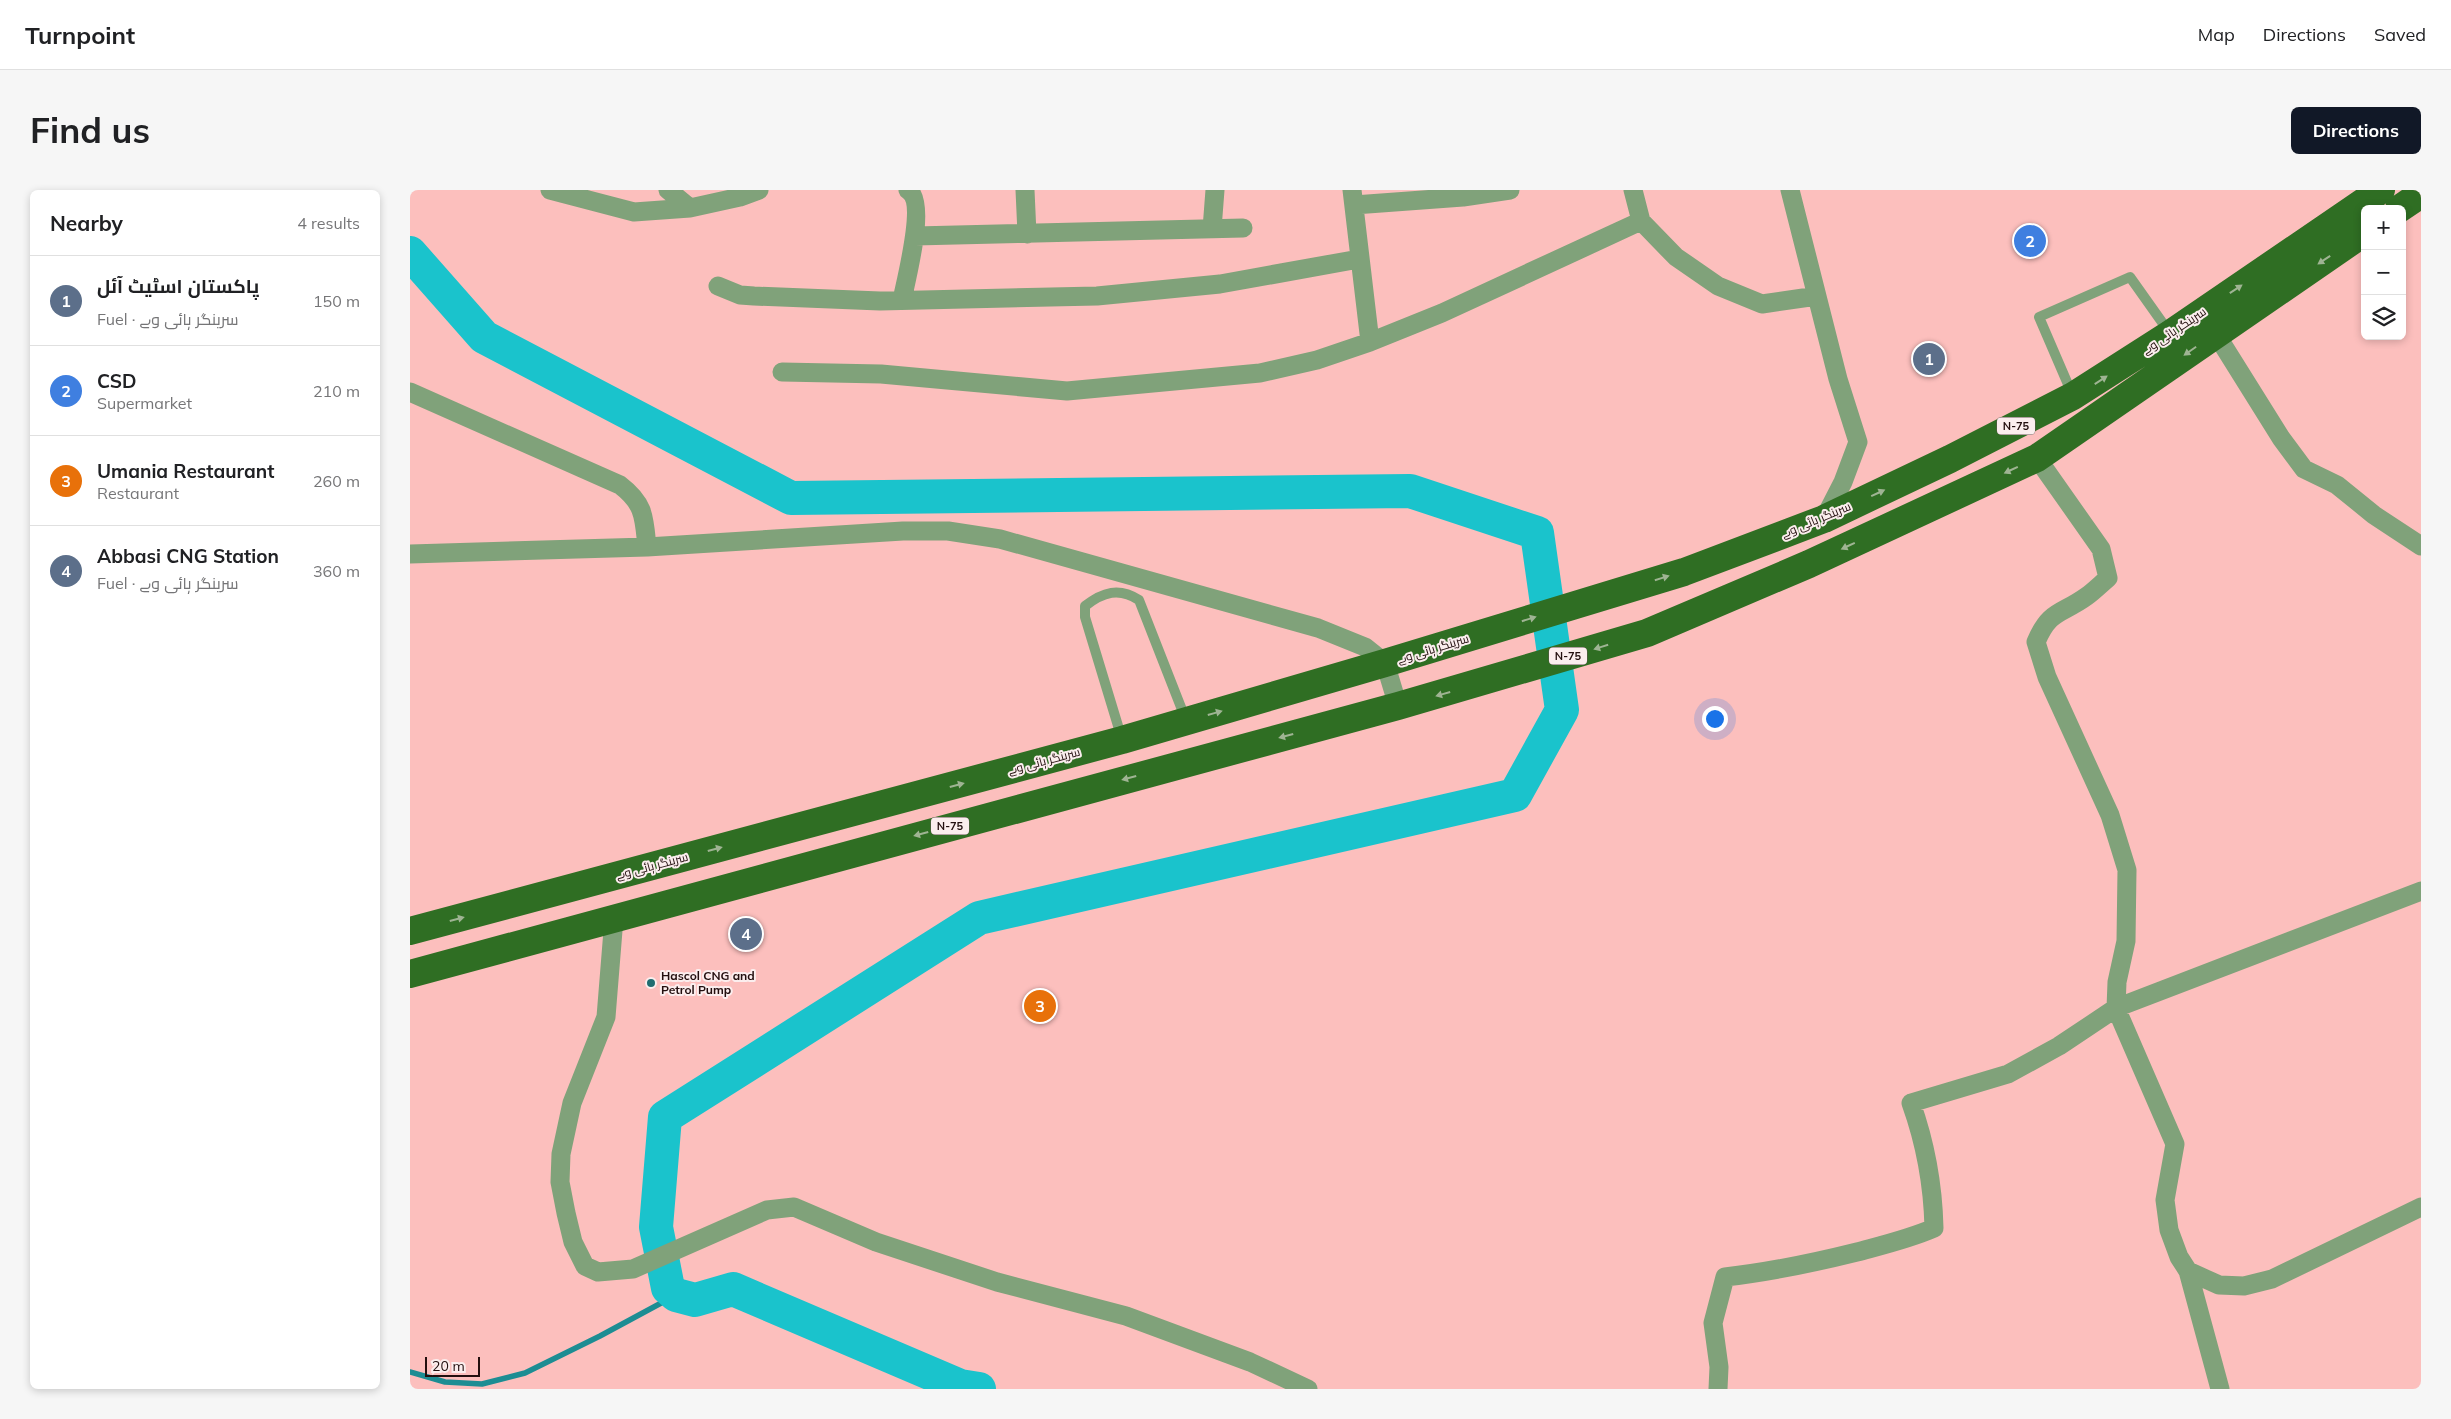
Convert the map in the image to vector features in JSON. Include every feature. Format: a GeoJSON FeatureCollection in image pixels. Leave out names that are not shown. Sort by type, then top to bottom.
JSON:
{"type":"FeatureCollection","features":[{"type":"Feature","properties":{"kind":"highway","name":"سرینگر ہائی وے"},"geometry":{"type":"LineString","coordinates":[[410,931],[1122,740],[1385,663],[1684,572],[1824,518],[1950,459],[2073,396],[2170,334],[2381,190]]}},
{"type":"Feature","properties":{"kind":"highway"},"geometry":{"type":"LineString","coordinates":[[2405,205],[2421,194]]}},
{"type":"Feature","properties":{"kind":"highway","name":"سرینگر ہائی وے"},"geometry":{"type":"LineString","coordinates":[[410,974],[1398,706],[1647,633],[1809,564],[2037,458],[2361,235]]}},
{"type":"Feature","properties":{"kind":"street"},"geometry":{"type":"LineString","coordinates":[[550,190],[634,212],[690,208],[759,190]]}},
{"type":"Feature","properties":{"kind":"street"},"geometry":{"type":"LineString","coordinates":[[668,190],[690,208]]}},
{"type":"Feature","properties":{"kind":"street"},"geometry":{"type":"LineString","coordinates":[[902,300],[915,236],[916,200],[913,193],[908,190]]}},
{"type":"Feature","properties":{"kind":"street"},"geometry":{"type":"LineString","coordinates":[[1025,190],[1027,234]]}},
{"type":"Feature","properties":{"kind":"street"},"geometry":{"type":"LineString","coordinates":[[1212,229],[1215,190]]}},
{"type":"Feature","properties":{"kind":"street"},"geometry":{"type":"LineString","coordinates":[[1370,342],[1353,197],[1463,194],[1510,190]]}},
{"type":"Feature","properties":{"kind":"street"},"geometry":{"type":"LineString","coordinates":[[1633,190],[1641,221],[1676,257],[1718,286],[1762,304],[1817,296]]}},
{"type":"Feature","properties":{"kind":"street"},"geometry":{"type":"LineString","coordinates":[[1790,190],[1838,379],[1858,442],[1843,482],[1824,518]]}},
{"type":"Feature","properties":{"kind":"street"},"geometry":{"type":"LineString","coordinates":[[782,372],[881,374],[1067,391],[1260,373],[1316,360],[1370,342],[1442,313],[1641,221]]}},
{"type":"Feature","properties":{"kind":"street"},"geometry":{"type":"LineString","coordinates":[[915,236],[1243,228]]}},
{"type":"Feature","properties":{"kind":"street"},"geometry":{"type":"LineString","coordinates":[[718,286],[740,295],[902,300],[1097,296],[1220,284],[1359,259]]}},
{"type":"Feature","properties":{"kind":"street"},"geometry":{"type":"LineString","coordinates":[[2216,334],[2281,438],[2304,469],[2337,485],[2374,515],[2421,546]]}},
{"type":"Feature","properties":{"kind":"street"},"geometry":{"type":"LineString","coordinates":[[410,392],[620,485],[633,495],[643,510],[647,547]]}},
{"type":"Feature","properties":{"kind":"street"},"geometry":{"type":"LineString","coordinates":[[2037,458],[2101,549],[2108,578],[2086,597],[2053,614],[2043,626],[2036,642],[2046,677],[2110,815],[2127,870],[2126,941],[2117,982],[2116,1008],[2175,1144],[2166,1200],[2169,1230],[2179,1257],[2188,1271],[2220,1389]]}},
{"type":"Feature","properties":{"kind":"street"},"geometry":{"type":"LineString","coordinates":[[410,554],[647,547],[903,531],[948,532],[1000,539],[1318,628],[1366,647],[1385,663],[1398,706]]}},
{"type":"Feature","properties":{"kind":"street"},"geometry":{"type":"LineString","coordinates":[[1718,1389],[1719,1367],[1713,1323],[1725,1277],[1761,1273],[1836,1257],[1912,1238],[1934,1228],[1930,1183],[1920,1126],[1911,1103],[2008,1074],[2059,1046],[2116,1008],[2421,891]]}},
{"type":"Feature","properties":{"kind":"street"},"geometry":{"type":"LineString","coordinates":[[614,918],[606,1017],[572,1103],[561,1154],[560,1182],[573,1242],[585,1266],[598,1272],[633,1269],[767,1210],[794,1207],[876,1242],[979,1276],[1126,1316],[1250,1362],[1308,1389]]}},
{"type":"Feature","properties":{"kind":"street"},"geometry":{"type":"LineString","coordinates":[[2188,1271],[2219,1285],[2244,1286],[2272,1280],[2421,1207]]}},
{"type":"Feature","properties":{"kind":"lane"},"geometry":{"type":"LineString","coordinates":[[2073,396],[2039,317],[2130,277],[2170,334]]}},
{"type":"Feature","properties":{"kind":"lane"},"geometry":{"type":"LineString","coordinates":[[1122,740],[1085,617],[1085,606],[1095,598],[1118,591],[1127,592],[1139,600],[1187,721]]}},
{"type":"Feature","properties":{"kind":"waterway"},"geometry":{"type":"LineString","coordinates":[[410,253],[484,337],[791,498],[1410,491],[1537,533],[1562,710],[1515,795],[979,918],[665,1117],[656,1227],[668,1288],[676,1295],[695,1300],[733,1289],[960,1386],[979,1389]]}},
{"type":"Feature","properties":{"kind":"waterway"},"geometry":{"type":"LineString","coordinates":[[410,1372],[445,1382],[482,1384],[525,1373],[600,1336],[676,1295]]}},
{"type":"Feature","properties":{"kind":"place","name":"CSD"},"geometry":{"type":"Point","coordinates":[2030,241]}},
{"type":"Feature","properties":{"kind":"place","name":"پاکستان اسٹیٹ آئل"},"geometry":{"type":"Point","coordinates":[1929,359]}},
{"type":"Feature","properties":{"kind":"place","name":"Abbasi CNG Station"},"geometry":{"type":"Point","coordinates":[746,934]}},
{"type":"Feature","properties":{"kind":"place","name":"Hascol CNG and Petrol Pump"},"geometry":{"type":"Point","coordinates":[651,983]}},
{"type":"Feature","properties":{"kind":"place","name":"Umania Restaurant"},"geometry":{"type":"Point","coordinates":[1040,1006]}}]}
